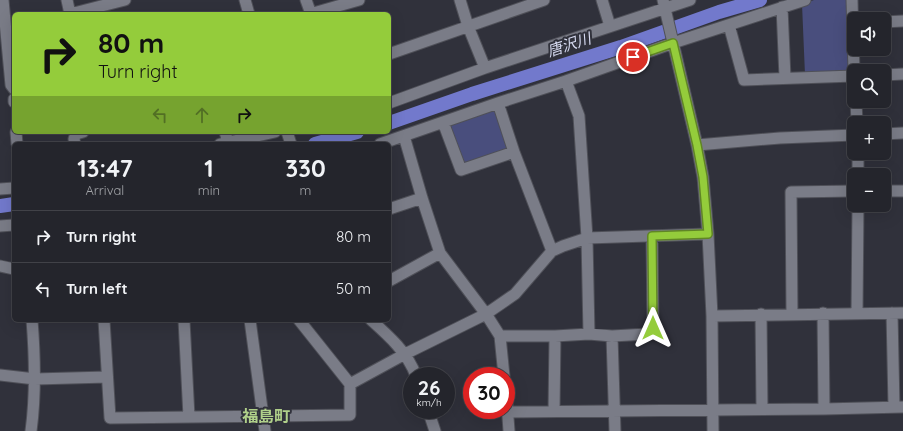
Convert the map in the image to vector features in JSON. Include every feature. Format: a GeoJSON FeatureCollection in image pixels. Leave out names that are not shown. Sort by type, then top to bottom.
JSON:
{"type":"FeatureCollection","features":[{"type":"Feature","properties":{"kind":"street"},"geometry":{"type":"LineString","coordinates":[[3,0],[12,86]]}},
{"type":"Feature","properties":{"kind":"street"},"geometry":{"type":"LineString","coordinates":[[67,0],[70,12]]}},
{"type":"Feature","properties":{"kind":"street"},"geometry":{"type":"LineString","coordinates":[[98,11],[124,0]]}},
{"type":"Feature","properties":{"kind":"street"},"geometry":{"type":"LineString","coordinates":[[245,0],[248,12]]}},
{"type":"Feature","properties":{"kind":"street"},"geometry":{"type":"LineString","coordinates":[[306,0],[310,12]]}},
{"type":"Feature","properties":{"kind":"street"},"geometry":{"type":"LineString","coordinates":[[318,12],[359,0]]}},
{"type":"Feature","properties":{"kind":"street"},"geometry":{"type":"LineString","coordinates":[[460,0],[468,26],[485,68]]}},
{"type":"Feature","properties":{"kind":"street"},"geometry":{"type":"LineString","coordinates":[[391,53],[544,0]]}},
{"type":"Feature","properties":{"kind":"street"},"geometry":{"type":"LineString","coordinates":[[602,0],[610,26]]}},
{"type":"Feature","properties":{"kind":"street"},"geometry":{"type":"LineString","coordinates":[[391,102],[485,68],[610,26],[664,4],[690,0]]}},
{"type":"Feature","properties":{"kind":"street"},"geometry":{"type":"LineString","coordinates":[[386,142],[673,43],[805,0]]}},
{"type":"Feature","properties":{"kind":"street"},"geometry":{"type":"LineString","coordinates":[[852,0],[852,12]]}},
{"type":"Feature","properties":{"kind":"street"},"geometry":{"type":"LineString","coordinates":[[664,4],[703,177],[708,234],[712,316],[713,431]]}},
{"type":"Feature","properties":{"kind":"street"},"geometry":{"type":"LineString","coordinates":[[782,7],[785,78]]}},
{"type":"Feature","properties":{"kind":"street"},"geometry":{"type":"LineString","coordinates":[[891,22],[903,21]]}},
{"type":"Feature","properties":{"kind":"street"},"geometry":{"type":"LineString","coordinates":[[729,25],[744,80],[847,76]]}},
{"type":"Feature","properties":{"kind":"street"},"geometry":{"type":"LineString","coordinates":[[891,75],[903,74]]}},
{"type":"Feature","properties":{"kind":"street"},"geometry":{"type":"LineString","coordinates":[[566,81],[579,116],[587,238],[589,334]]}},
{"type":"Feature","properties":{"kind":"street"},"geometry":{"type":"LineString","coordinates":[[498,103],[514,152],[552,251]]}},
{"type":"Feature","properties":{"kind":"street"},"geometry":{"type":"LineString","coordinates":[[443,122],[461,170],[514,152]]}},
{"type":"Feature","properties":{"kind":"street"},"geometry":{"type":"LineString","coordinates":[[891,134],[903,133]]}},
{"type":"Feature","properties":{"kind":"street"},"geometry":{"type":"LineString","coordinates":[[224,139],[260,134]]}},
{"type":"Feature","properties":{"kind":"street"},"geometry":{"type":"LineString","coordinates":[[697,145],[780,138],[847,135]]}},
{"type":"Feature","properties":{"kind":"street"},"geometry":{"type":"LineString","coordinates":[[404,136],[440,253],[486,314],[500,336],[503,367]]}},
{"type":"Feature","properties":{"kind":"street"},"geometry":{"type":"LineString","coordinates":[[0,189],[12,188]]}},
{"type":"Feature","properties":{"kind":"street"},"geometry":{"type":"LineString","coordinates":[[792,314],[791,192],[847,191]]}},
{"type":"Feature","properties":{"kind":"street"},"geometry":{"type":"LineString","coordinates":[[891,191],[903,191]]}},
{"type":"Feature","properties":{"kind":"street"},"geometry":{"type":"LineString","coordinates":[[391,208],[422,198]]}},
{"type":"Feature","properties":{"kind":"street"},"geometry":{"type":"LineString","coordinates":[[857,313],[858,212]]}},
{"type":"Feature","properties":{"kind":"street"},"geometry":{"type":"LineString","coordinates":[[0,226],[12,226]]}},
{"type":"Feature","properties":{"kind":"street"},"geometry":{"type":"LineString","coordinates":[[350,384],[405,354],[486,314],[515,294],[552,251],[587,238],[708,234]]}},
{"type":"Feature","properties":{"kind":"street"},"geometry":{"type":"LineString","coordinates":[[500,336],[555,336],[589,334],[612,336],[648,334],[653,328],[652,236]]}},
{"type":"Feature","properties":{"kind":"street"},"geometry":{"type":"LineString","coordinates":[[391,280],[440,253]]}},
{"type":"Feature","properties":{"kind":"street"},"geometry":{"type":"LineString","coordinates":[[0,266],[12,269]]}},
{"type":"Feature","properties":{"kind":"street"},"geometry":{"type":"LineString","coordinates":[[823,313],[824,409]]}},
{"type":"Feature","properties":{"kind":"street"},"geometry":{"type":"LineString","coordinates":[[515,412],[898,407],[897,313],[761,314],[712,316]]}},
{"type":"Feature","properties":{"kind":"street"},"geometry":{"type":"LineString","coordinates":[[761,314],[762,409]]}},
{"type":"Feature","properties":{"kind":"street"},"geometry":{"type":"LineString","coordinates":[[31,431],[35,379],[35,353],[32,322]]}},
{"type":"Feature","properties":{"kind":"street"},"geometry":{"type":"LineString","coordinates":[[104,322],[110,418],[350,415],[350,384],[301,322]]}},
{"type":"Feature","properties":{"kind":"street"},"geometry":{"type":"LineString","coordinates":[[184,322],[189,417]]}},
{"type":"Feature","properties":{"kind":"street"},"geometry":{"type":"LineString","coordinates":[[250,322],[265,431]]}},
{"type":"Feature","properties":{"kind":"street"},"geometry":{"type":"LineString","coordinates":[[373,322],[389,336],[405,354],[412,367]]}},
{"type":"Feature","properties":{"kind":"street"},"geometry":{"type":"LineString","coordinates":[[554,411],[555,336]]}},
{"type":"Feature","properties":{"kind":"street"},"geometry":{"type":"LineString","coordinates":[[612,336],[614,431]]}},
{"type":"Feature","properties":{"kind":"street"},"geometry":{"type":"LineString","coordinates":[[0,375],[35,379],[107,376]]}},
{"type":"Feature","properties":{"kind":"street"},"geometry":{"type":"LineString","coordinates":[[431,419],[435,431]]}},
{"type":"Feature","properties":{"kind":"street"},"geometry":{"type":"LineString","coordinates":[[508,419],[509,431]]}},
{"type":"Feature","properties":{"kind":"shaded area"},"geometry":{"type":"Polygon","coordinates":[[[814,0],[846,0],[847,56],[849,56],[850,64],[847,64],[847,73],[805,75],[802,4],[814,0]]]}},
{"type":"Feature","properties":{"kind":"shaded area"},"geometry":{"type":"Polygon","coordinates":[[[495,110],[508,149],[463,165],[449,123],[495,110]]]}},
{"type":"Feature","properties":{"kind":"waterway","name":"唐沢川"},"geometry":{"type":"LineString","coordinates":[[391,122],[472,94],[621,47],[719,12],[760,0]]}},
{"type":"Feature","properties":{"kind":"waterway","name":"唐沢川"},"geometry":{"type":"LineString","coordinates":[[322,142],[350,134]]}},
{"type":"Feature","properties":{"kind":"waterway","name":"唐沢川"},"geometry":{"type":"LineString","coordinates":[[0,206],[12,204]]}},
{"type":"Feature","properties":{"kind":"district","name":"福島町"},"geometry":{"type":"Point","coordinates":[266,416]}},
{"type":"Feature","properties":{"kind":"route"},"geometry":{"type":"LineString","coordinates":[[633,57],[673,43],[703,177],[708,234],[652,236],[653,328]]}}]}
